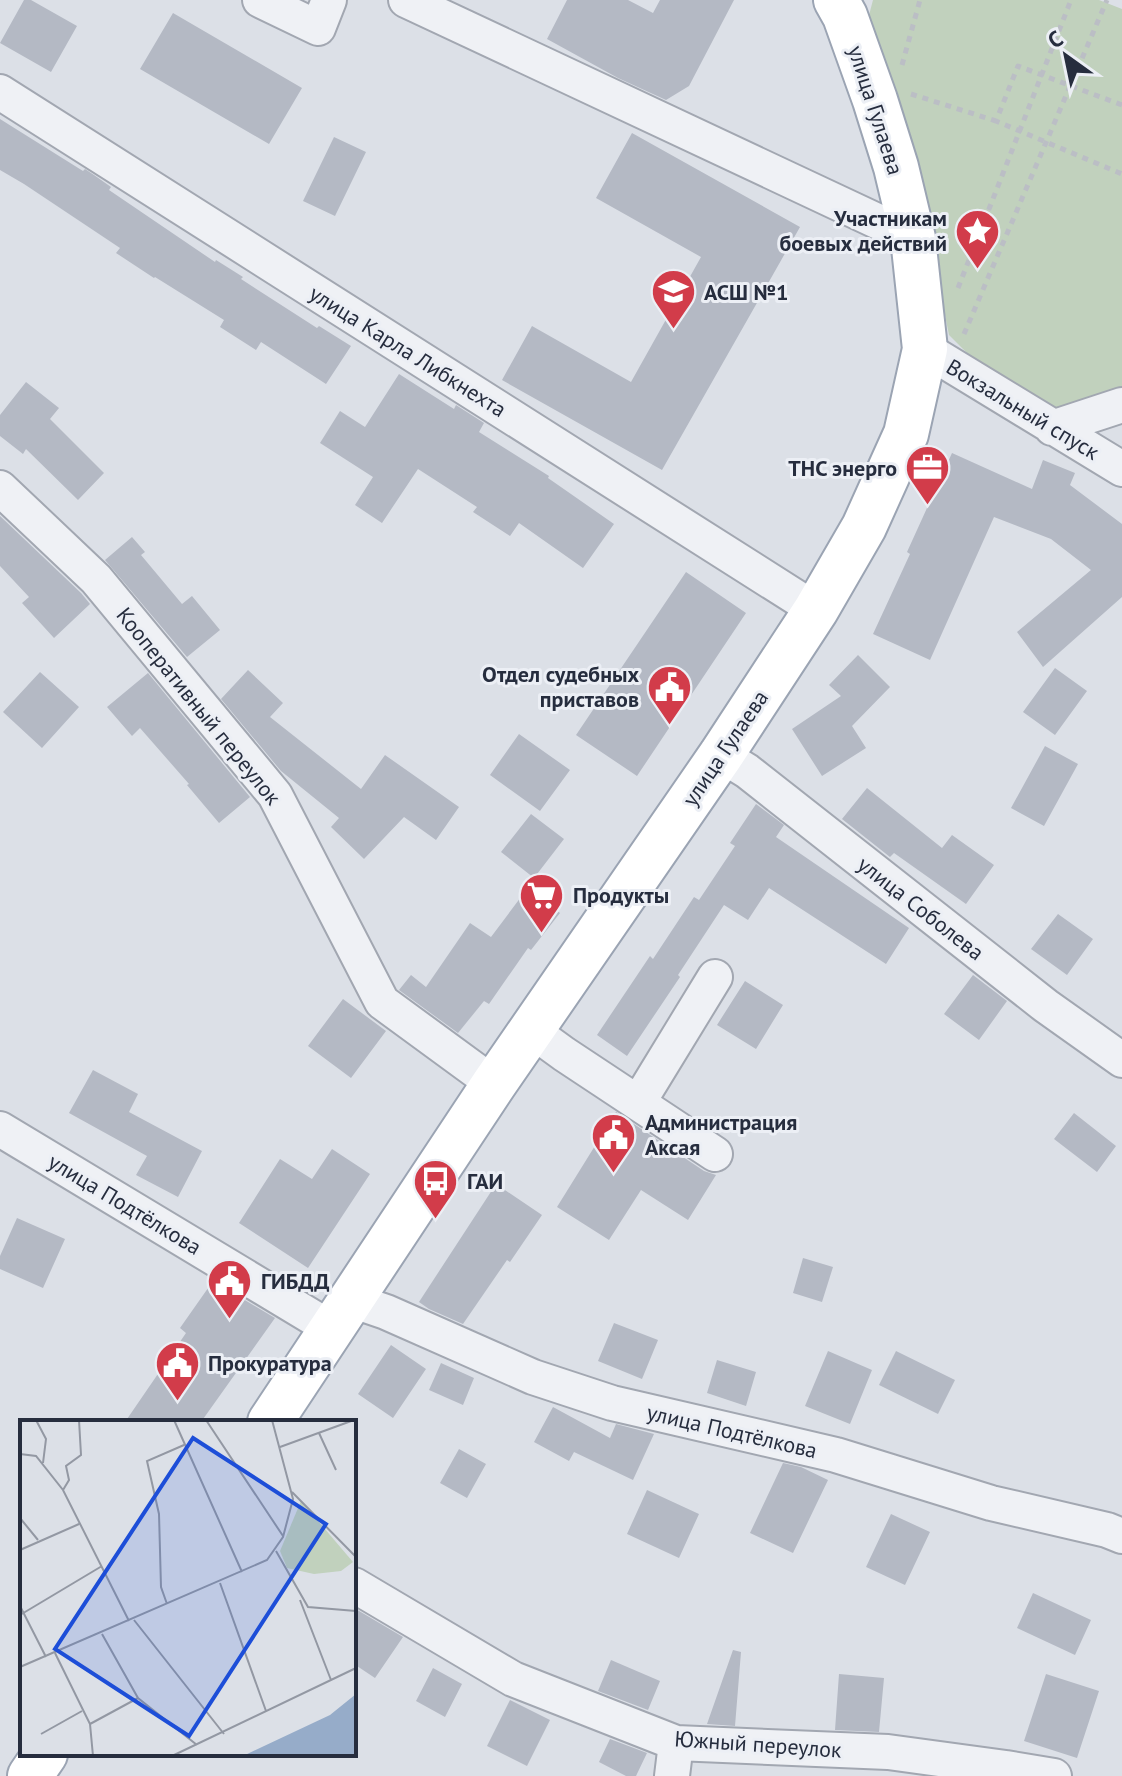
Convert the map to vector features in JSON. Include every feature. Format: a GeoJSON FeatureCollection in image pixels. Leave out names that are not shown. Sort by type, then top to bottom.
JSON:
{"type":"FeatureCollection","features":[{"type":"Feature","properties":{"kind":"main road","name":"улица Гулаева"},"geometry":{"type":"LineString","coordinates":[[271,1420],[494,1084],[721,755],[816,610],[864,527],[945,341],[875,100],[845,16],[836,0]]}},
{"type":"Feature","properties":{"kind":"main road"},"geometry":{"type":"LineString","coordinates":[[30,1776],[44,1756]]}},
{"type":"Feature","properties":{"kind":"street"},"geometry":{"type":"LineString","coordinates":[[260,0],[318,28],[329,0]]}},
{"type":"Feature","properties":{"kind":"street"},"geometry":{"type":"LineString","coordinates":[[406,0],[913,238]]}},
{"type":"Feature","properties":{"kind":"street","name":"улица Карла Либкнехта"},"geometry":{"type":"LineString","coordinates":[[0,92],[816,610]]}},
{"type":"Feature","properties":{"kind":"street","name":"Вокзальный спуск"},"geometry":{"type":"LineString","coordinates":[[945,341],[1052,428],[1122,469]]}},
{"type":"Feature","properties":{"kind":"street"},"geometry":{"type":"LineString","coordinates":[[1052,428],[1122,405]]}},
{"type":"Feature","properties":{"kind":"street","name":"Кооперативный переулок"},"geometry":{"type":"LineString","coordinates":[[0,488],[96,579],[275,795],[382,1002],[494,1084]]}},
{"type":"Feature","properties":{"kind":"street","name":"улица Соболева"},"geometry":{"type":"LineString","coordinates":[[721,755],[747,771],[1046,1006],[1122,1060]]}},
{"type":"Feature","properties":{"kind":"street"},"geometry":{"type":"LineString","coordinates":[[638,1103],[715,977]]}},
{"type":"Feature","properties":{"kind":"street"},"geometry":{"type":"LineString","coordinates":[[531,1030],[715,1154]]}},
{"type":"Feature","properties":{"kind":"street","name":"улица Подтёлкова"},"geometry":{"type":"LineString","coordinates":[[0,1129],[341,1314],[386,1312],[533,1377],[612,1403],[836,1455],[991,1503],[1122,1536]]}},
{"type":"Feature","properties":{"kind":"street","name":"Южный переулок"},"geometry":{"type":"LineString","coordinates":[[356,1586],[513,1679],[674,1760],[888,1752],[1054,1776]]}},
{"type":"Feature","properties":{"kind":"path"},"geometry":{"type":"LineString","coordinates":[[957,289],[1071,0]]}},
{"type":"Feature","properties":{"kind":"path"},"geometry":{"type":"LineString","coordinates":[[945,341],[1046,142],[1107,0]]}},
{"type":"Feature","properties":{"kind":"path"},"geometry":{"type":"LineString","coordinates":[[996,121],[1018,66],[1122,105]]}},
{"type":"Feature","properties":{"kind":"path"},"geometry":{"type":"LineString","coordinates":[[910,93],[996,121],[1122,174]]}},
{"type":"Feature","properties":{"kind":"green space"},"geometry":{"type":"Polygon","coordinates":[[[873,0],[1099,0],[1122,9],[1122,389],[1053,410],[985,371],[949,335],[928,230],[868,19],[873,0]]]}},
{"type":"Feature","properties":{"kind":"building"},"geometry":{"type":"Polygon","coordinates":[[[24,0],[31,0],[77,26],[51,72],[0,43],[24,0]]]}},
{"type":"Feature","properties":{"kind":"building"},"geometry":{"type":"Polygon","coordinates":[[[567,0],[628,0],[653,13],[660,0],[734,0],[689,86],[666,100],[547,39],[567,0]]]}},
{"type":"Feature","properties":{"kind":"building"},"geometry":{"type":"Polygon","coordinates":[[[173,13],[302,88],[269,144],[140,69],[173,13]]]}},
{"type":"Feature","properties":{"kind":"building"},"geometry":{"type":"Polygon","coordinates":[[[0,119],[83,171],[85,169],[111,187],[109,190],[215,262],[243,277],[241,279],[317,328],[319,326],[351,346],[326,384],[261,342],[256,350],[220,327],[224,320],[116,253],[120,248],[0,170],[0,119]]]}},
{"type":"Feature","properties":{"kind":"building"},"geometry":{"type":"Polygon","coordinates":[[[632,133],[800,227],[662,470],[502,380],[532,326],[631,382],[701,257],[596,198],[632,133]]]}},
{"type":"Feature","properties":{"kind":"building"},"geometry":{"type":"Polygon","coordinates":[[[334,137],[366,152],[335,216],[303,201],[334,137]]]}},
{"type":"Feature","properties":{"kind":"building"},"geometry":{"type":"Polygon","coordinates":[[[399,374],[454,409],[456,405],[484,423],[479,432],[549,476],[614,524],[583,568],[519,523],[510,536],[473,512],[477,507],[418,469],[382,523],[355,505],[373,477],[320,443],[340,411],[365,427],[399,374]]]}},
{"type":"Feature","properties":{"kind":"building"},"geometry":{"type":"Polygon","coordinates":[[[26,382],[59,408],[50,419],[104,473],[78,500],[26,449],[23,454],[0,436],[0,415],[26,382]]]}},
{"type":"Feature","properties":{"kind":"building"},"geometry":{"type":"Polygon","coordinates":[[[952,453],[1032,489],[1043,460],[1075,473],[1070,485],[1122,524],[1122,597],[1043,667],[1017,632],[1091,570],[1051,539],[994,517],[930,660],[873,634],[952,453]]]}},
{"type":"Feature","properties":{"kind":"building"},"geometry":{"type":"Polygon","coordinates":[[[0,516],[90,604],[54,638],[22,603],[29,597],[0,566],[0,516]]]}},
{"type":"Feature","properties":{"kind":"building"},"geometry":{"type":"Polygon","coordinates":[[[132,537],[145,552],[141,555],[182,604],[192,596],[220,630],[187,657],[105,560],[132,537]]]}},
{"type":"Feature","properties":{"kind":"building"},"geometry":{"type":"Polygon","coordinates":[[[686,572],[746,613],[637,776],[576,735],[686,572]]]}},
{"type":"Feature","properties":{"kind":"building"},"geometry":{"type":"Polygon","coordinates":[[[858,655],[890,687],[852,726],[866,748],[822,776],[792,729],[841,696],[829,685],[858,655]]]}},
{"type":"Feature","properties":{"kind":"building"},"geometry":{"type":"Polygon","coordinates":[[[1055,668],[1087,691],[1055,735],[1023,712],[1055,668]]]}},
{"type":"Feature","properties":{"kind":"building"},"geometry":{"type":"Polygon","coordinates":[[[248,670],[283,703],[270,717],[361,789],[385,755],[459,807],[436,840],[404,817],[364,859],[331,827],[339,818],[281,771],[221,699],[248,670]]]}},
{"type":"Feature","properties":{"kind":"building"},"geometry":{"type":"Polygon","coordinates":[[[40,672],[79,707],[42,748],[3,712],[40,672]]]}},
{"type":"Feature","properties":{"kind":"building"},"geometry":{"type":"Polygon","coordinates":[[[148,673],[250,797],[219,823],[140,728],[132,736],[107,707],[148,673]]]}},
{"type":"Feature","properties":{"kind":"building"},"geometry":{"type":"Polygon","coordinates":[[[519,734],[570,770],[540,811],[490,775],[519,734]]]}},
{"type":"Feature","properties":{"kind":"building"},"geometry":{"type":"Polygon","coordinates":[[[1045,746],[1078,764],[1044,826],[1011,808],[1045,746]]]}},
{"type":"Feature","properties":{"kind":"building"},"geometry":{"type":"Polygon","coordinates":[[[867,788],[942,848],[952,835],[994,865],[966,904],[894,853],[890,857],[842,819],[867,788]]]}},
{"type":"Feature","properties":{"kind":"building"},"geometry":{"type":"Polygon","coordinates":[[[756,804],[784,825],[776,837],[909,928],[886,964],[769,888],[748,920],[724,905],[627,1056],[597,1035],[694,897],[699,900],[735,846],[730,843],[756,804]]]}},
{"type":"Feature","properties":{"kind":"building"},"geometry":{"type":"Polygon","coordinates":[[[531,814],[564,839],[534,878],[501,852],[531,814]]]}},
{"type":"Feature","properties":{"kind":"building"},"geometry":{"type":"Polygon","coordinates":[[[527,889],[560,913],[531,950],[528,948],[489,1004],[484,1001],[458,1033],[399,990],[411,975],[426,987],[470,923],[491,937],[527,889]]]}},
{"type":"Feature","properties":{"kind":"building"},"geometry":{"type":"Polygon","coordinates":[[[1058,914],[1093,939],[1067,975],[1031,949],[1058,914]]]}},
{"type":"Feature","properties":{"kind":"building"},"geometry":{"type":"Polygon","coordinates":[[[973,975],[1007,1001],[979,1040],[944,1014],[973,975]]]}},
{"type":"Feature","properties":{"kind":"building"},"geometry":{"type":"Polygon","coordinates":[[[745,981],[783,1005],[756,1049],[717,1025],[745,981]]]}},
{"type":"Feature","properties":{"kind":"building"},"geometry":{"type":"Polygon","coordinates":[[[343,999],[386,1031],[351,1078],[308,1046],[343,999]]]}},
{"type":"Feature","properties":{"kind":"building"},"geometry":{"type":"Polygon","coordinates":[[[93,1070],[138,1094],[129,1112],[202,1151],[178,1197],[136,1175],[147,1156],[69,1113],[93,1070]]]}},
{"type":"Feature","properties":{"kind":"building","name":"Администрация Аксая"},"geometry":{"type":"Polygon","coordinates":[[[616,1112],[704,1171],[716,1175],[688,1220],[641,1190],[609,1240],[557,1207],[616,1112]]]}},
{"type":"Feature","properties":{"kind":"building"},"geometry":{"type":"Polygon","coordinates":[[[1074,1113],[1116,1146],[1097,1172],[1054,1139],[1074,1113]]]}},
{"type":"Feature","properties":{"kind":"building"},"geometry":{"type":"Polygon","coordinates":[[[332,1149],[370,1174],[308,1268],[239,1223],[280,1159],[312,1179],[332,1149]]]}},
{"type":"Feature","properties":{"kind":"building"},"geometry":{"type":"Polygon","coordinates":[[[496,1184],[542,1215],[463,1324],[419,1302],[496,1184]]]}},
{"type":"Feature","properties":{"kind":"building"},"geometry":{"type":"Polygon","coordinates":[[[17,1218],[65,1239],[43,1288],[0,1269],[0,1256],[17,1218]]]}},
{"type":"Feature","properties":{"kind":"building"},"geometry":{"type":"Polygon","coordinates":[[[803,1258],[833,1267],[822,1302],[793,1293],[803,1258]]]}},
{"type":"Feature","properties":{"kind":"building"},"geometry":{"type":"Polygon","coordinates":[[[213,1281],[275,1318],[202,1420],[126,1420],[186,1333],[180,1328],[213,1281]]]}},
{"type":"Feature","properties":{"kind":"building"},"geometry":{"type":"Polygon","coordinates":[[[614,1323],[658,1340],[642,1379],[598,1361],[614,1323]]]}},
{"type":"Feature","properties":{"kind":"building"},"geometry":{"type":"Polygon","coordinates":[[[391,1345],[426,1369],[393,1418],[358,1394],[391,1345]]]}},
{"type":"Feature","properties":{"kind":"building"},"geometry":{"type":"Polygon","coordinates":[[[828,1351],[872,1370],[850,1424],[805,1406],[828,1351]]]}},
{"type":"Feature","properties":{"kind":"building"},"geometry":{"type":"Polygon","coordinates":[[[896,1351],[955,1380],[938,1414],[879,1385],[896,1351]]]}},
{"type":"Feature","properties":{"kind":"building"},"geometry":{"type":"Polygon","coordinates":[[[717,1360],[756,1372],[746,1406],[707,1393],[717,1360]]]}},
{"type":"Feature","properties":{"kind":"building"},"geometry":{"type":"Polygon","coordinates":[[[441,1363],[474,1378],[463,1405],[429,1390],[441,1363]]]}},
{"type":"Feature","properties":{"kind":"building"},"geometry":{"type":"Polygon","coordinates":[[[553,1407],[610,1438],[616,1424],[654,1434],[633,1480],[574,1452],[569,1461],[534,1442],[553,1407]]]}},
{"type":"Feature","properties":{"kind":"building"},"geometry":{"type":"Polygon","coordinates":[[[459,1449],[486,1464],[467,1498],[440,1483],[459,1449]]]}},
{"type":"Feature","properties":{"kind":"building"},"geometry":{"type":"Polygon","coordinates":[[[783,1463],[801,1467],[828,1480],[793,1553],[750,1533],[783,1463]]]}},
{"type":"Feature","properties":{"kind":"building"},"geometry":{"type":"Polygon","coordinates":[[[647,1490],[699,1514],[679,1558],[627,1534],[647,1490]]]}},
{"type":"Feature","properties":{"kind":"building"},"geometry":{"type":"Polygon","coordinates":[[[891,1514],[930,1532],[905,1585],[866,1567],[891,1514]]]}},
{"type":"Feature","properties":{"kind":"building"},"geometry":{"type":"Polygon","coordinates":[[[1033,1593],[1091,1620],[1075,1655],[1017,1628],[1033,1593]]]}},
{"type":"Feature","properties":{"kind":"building"},"geometry":{"type":"Polygon","coordinates":[[[356,1609],[403,1637],[375,1678],[356,1665],[356,1609]]]}},
{"type":"Feature","properties":{"kind":"building"},"geometry":{"type":"Polygon","coordinates":[[[733,1650],[741,1652],[735,1726],[707,1724],[733,1650]]]}},
{"type":"Feature","properties":{"kind":"building"},"geometry":{"type":"Polygon","coordinates":[[[611,1660],[660,1681],[648,1710],[598,1691],[611,1660]]]}},
{"type":"Feature","properties":{"kind":"building"},"geometry":{"type":"Polygon","coordinates":[[[433,1668],[462,1684],[445,1717],[416,1701],[433,1668]]]}},
{"type":"Feature","properties":{"kind":"building"},"geometry":{"type":"Polygon","coordinates":[[[839,1674],[884,1678],[879,1732],[835,1730],[839,1674]]]}},
{"type":"Feature","properties":{"kind":"building"},"geometry":{"type":"Polygon","coordinates":[[[1046,1674],[1099,1691],[1077,1758],[1024,1741],[1046,1674]]]}},
{"type":"Feature","properties":{"kind":"building"},"geometry":{"type":"Polygon","coordinates":[[[510,1700],[550,1720],[527,1766],[487,1746],[510,1700]]]}},
{"type":"Feature","properties":{"kind":"building"},"geometry":{"type":"Polygon","coordinates":[[[610,1739],[647,1753],[636,1776],[626,1776],[599,1762],[610,1739]]]}},
{"type":"Feature","properties":{"kind":"place","name":"Участникам боевых действий"},"geometry":{"type":"Point","coordinates":[978,270]}},
{"type":"Feature","properties":{"kind":"place","name":"АСШ №1"},"geometry":{"type":"Point","coordinates":[673,331]}},
{"type":"Feature","properties":{"kind":"place","name":"ТНС энерго"},"geometry":{"type":"Point","coordinates":[928,507]}},
{"type":"Feature","properties":{"kind":"place","name":"Отдел судебных приставов"},"geometry":{"type":"Point","coordinates":[670,726]}},
{"type":"Feature","properties":{"kind":"place","name":"Продукты"},"geometry":{"type":"Point","coordinates":[542,934]}},
{"type":"Feature","properties":{"kind":"place","name":"Администрация Аксая"},"geometry":{"type":"Point","coordinates":[614,1174]}},
{"type":"Feature","properties":{"kind":"place","name":"ГАИ"},"geometry":{"type":"Point","coordinates":[436,1220]}},
{"type":"Feature","properties":{"kind":"place","name":"ГИБДД"},"geometry":{"type":"Point","coordinates":[230,1320]}},
{"type":"Feature","properties":{"kind":"place","name":"Прокуратура"},"geometry":{"type":"Point","coordinates":[177,1402]}}]}
